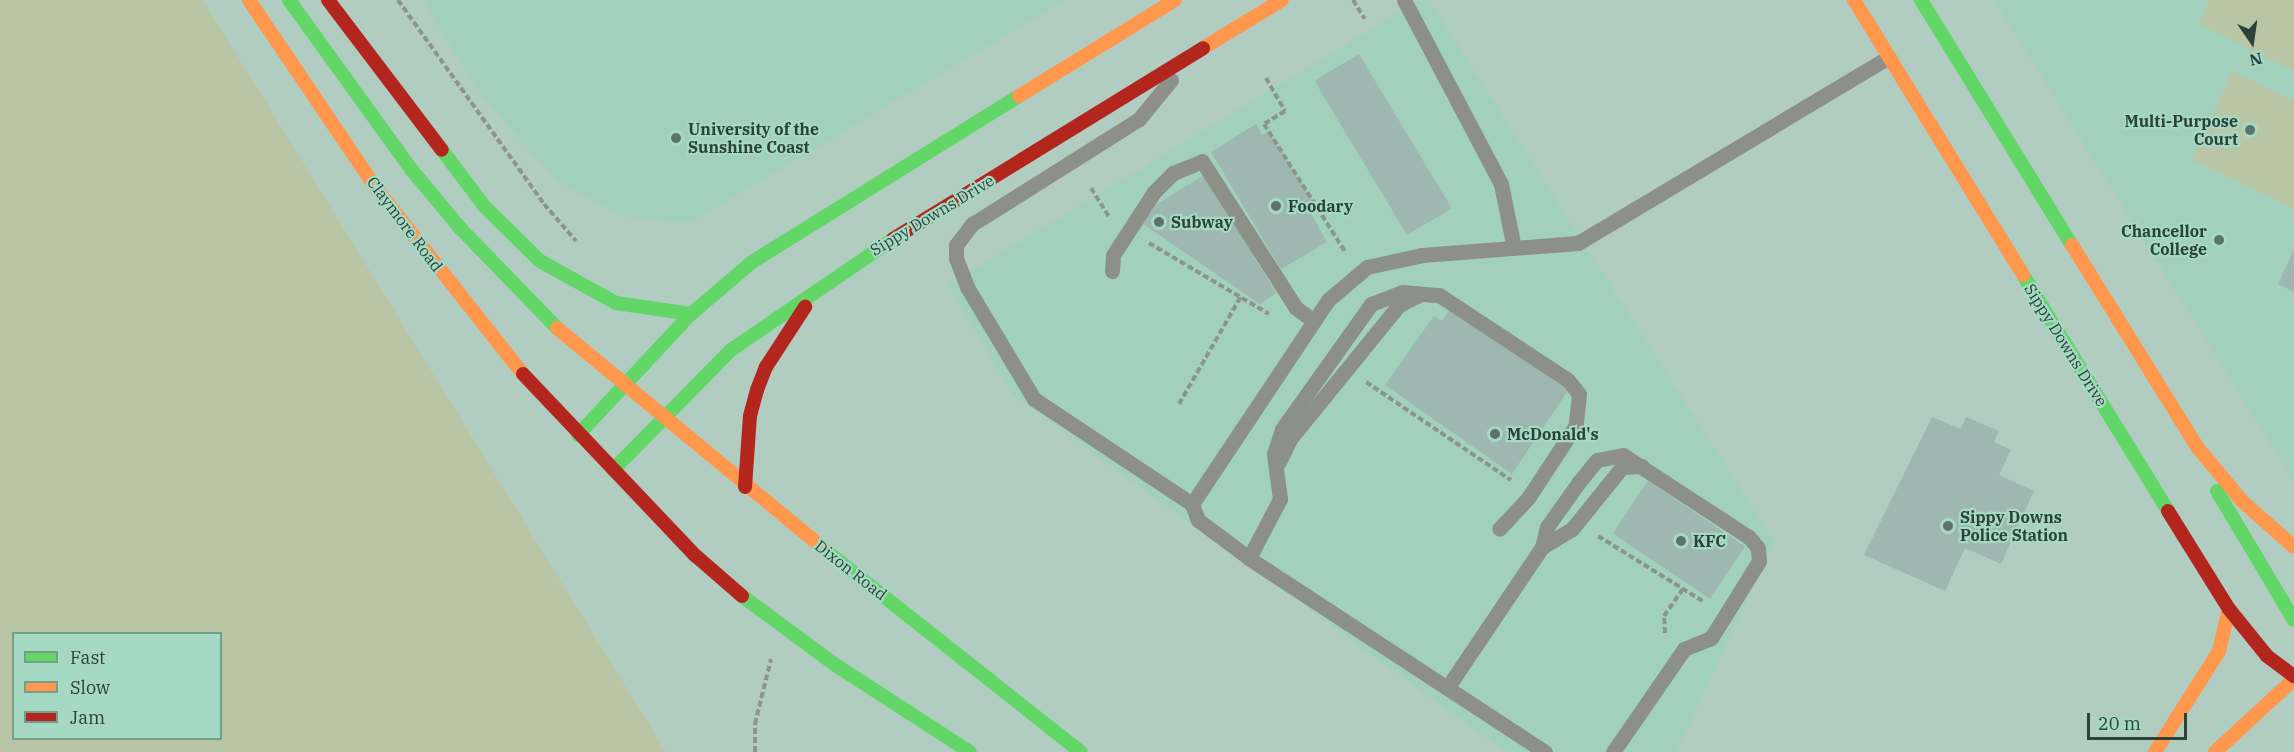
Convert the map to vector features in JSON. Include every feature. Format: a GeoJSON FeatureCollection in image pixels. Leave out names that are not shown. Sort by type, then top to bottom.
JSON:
{"type":"FeatureCollection","features":[{"type":"Feature","properties":{"kind":"main road","name":"Claymore Road"},"geometry":{"type":"LineString","coordinates":[[249,0],[376,188],[505,354],[578,435]]}},
{"type":"Feature","properties":{"kind":"main road"},"geometry":{"type":"LineString","coordinates":[[289,0],[411,169],[461,229],[527,299],[623,387]]}},
{"type":"Feature","properties":{"kind":"main road"},"geometry":{"type":"LineString","coordinates":[[328,0],[484,207],[540,261],[616,303],[691,314]]}},
{"type":"Feature","properties":{"kind":"main road"},"geometry":{"type":"LineString","coordinates":[[969,752],[752,604],[696,556],[578,435],[691,314],[762,255],[1175,0]]}},
{"type":"Feature","properties":{"kind":"main road","name":"Sippy Downs Drive"},"geometry":{"type":"LineString","coordinates":[[613,470],[731,350],[849,266],[1282,0]]}},
{"type":"Feature","properties":{"kind":"main road","name":"Sippy Downs Drive"},"geometry":{"type":"LineString","coordinates":[[1854,0],[2229,609],[2266,656],[2294,678]]}},
{"type":"Feature","properties":{"kind":"main road"},"geometry":{"type":"LineString","coordinates":[[1921,0],[2198,448],[2229,513],[2294,620]]}},
{"type":"Feature","properties":{"kind":"main road"},"geometry":{"type":"LineString","coordinates":[[745,488],[750,416],[757,390],[766,367],[814,292]]}},
{"type":"Feature","properties":{"kind":"main road","name":"Dixon Road"},"geometry":{"type":"LineString","coordinates":[[623,387],[745,488],[1081,752]]}},
{"type":"Feature","properties":{"kind":"main road"},"geometry":{"type":"LineString","coordinates":[[2198,448],[2242,501],[2294,547]]}},
{"type":"Feature","properties":{"kind":"main road"},"geometry":{"type":"LineString","coordinates":[[2155,752],[2219,651],[2229,609]]}},
{"type":"Feature","properties":{"kind":"main road"},"geometry":{"type":"LineString","coordinates":[[2215,752],[2294,678]]}},
{"type":"Feature","properties":{"kind":"lane"},"geometry":{"type":"LineString","coordinates":[[1406,7],[1501,184],[1515,248]]}},
{"type":"Feature","properties":{"kind":"lane"},"geometry":{"type":"LineString","coordinates":[[1191,56],[1139,119],[972,224],[956,245],[956,258],[967,287],[1034,399],[1192,504],[1198,520],[1249,558],[1545,752]]}},
{"type":"Feature","properties":{"kind":"lane"},"geometry":{"type":"LineString","coordinates":[[1192,504],[1314,321],[1344,282],[1368,267],[1422,255],[1578,243],[1599,233],[1889,57]]}},
{"type":"Feature","properties":{"kind":"lane"},"geometry":{"type":"LineString","coordinates":[[1112,271],[1113,255],[1173,173],[1202,161],[1287,294],[1314,321]]}},
{"type":"Feature","properties":{"kind":"lane"},"geometry":{"type":"LineString","coordinates":[[1249,558],[1280,500],[1274,454],[1282,429],[1371,304],[1402,292],[1435,294],[1568,380],[1579,394],[1576,425],[1531,494],[1499,529]]}},
{"type":"Feature","properties":{"kind":"lane"},"geometry":{"type":"LineString","coordinates":[[1276,480],[1290,439],[1349,370],[1399,305],[1415,295],[1435,294]]}},
{"type":"Feature","properties":{"kind":"lane"},"geometry":{"type":"LineString","coordinates":[[1447,688],[1542,547],[1547,527],[1597,460],[1623,456],[1647,467],[1758,548],[1759,561],[1752,577],[1711,638],[1684,649],[1613,752]]}},
{"type":"Feature","properties":{"kind":"lane"},"geometry":{"type":"LineString","coordinates":[[1542,547],[1578,524],[1622,467],[1647,467]]}},
{"type":"Feature","properties":{"kind":"path"},"geometry":{"type":"LineString","coordinates":[[398,0],[544,204],[580,244]]}},
{"type":"Feature","properties":{"kind":"path"},"geometry":{"type":"LineString","coordinates":[[1353,0],[1365,19]]}},
{"type":"Feature","properties":{"kind":"path"},"geometry":{"type":"LineString","coordinates":[[1266,78],[1285,111],[1264,124],[1347,254],[1340,262]]}},
{"type":"Feature","properties":{"kind":"path"},"geometry":{"type":"LineString","coordinates":[[1091,188],[1109,218],[1241,296],[1303,338]]}},
{"type":"Feature","properties":{"kind":"path"},"geometry":{"type":"LineString","coordinates":[[1263,310],[1287,294]]}},
{"type":"Feature","properties":{"kind":"path"},"geometry":{"type":"LineString","coordinates":[[1179,404],[1241,296]]}},
{"type":"Feature","properties":{"kind":"path"},"geometry":{"type":"LineString","coordinates":[[1349,370],[1531,494]]}},
{"type":"Feature","properties":{"kind":"path"},"geometry":{"type":"LineString","coordinates":[[1578,524],[1707,604]]}},
{"type":"Feature","properties":{"kind":"path"},"geometry":{"type":"LineString","coordinates":[[1659,644],[1665,636],[1664,616],[1683,589]]}},
{"type":"Feature","properties":{"kind":"path"},"geometry":{"type":"LineString","coordinates":[[755,752],[755,724],[774,649]]}},
{"type":"Feature","properties":{"kind":"shaded area"},"geometry":{"type":"Polygon","coordinates":[[[0,0],[203,0],[666,752],[0,752],[0,0]]]}},
{"type":"Feature","properties":{"kind":"shaded area","name":"University of the Sunshine Coast"},"geometry":{"type":"Polygon","coordinates":[[[423,0],[1065,0],[689,223],[622,216],[556,180],[481,95],[423,0]]]}},
{"type":"Feature","properties":{"kind":"shaded area"},"geometry":{"type":"Polygon","coordinates":[[[1420,0],[1429,0],[1774,542],[1676,752],[1506,752],[1013,395],[948,285],[1420,0]]]}},
{"type":"Feature","properties":{"kind":"shaded area","name":"Chancellor College"},"geometry":{"type":"Polygon","coordinates":[[[1994,0],[2294,0],[2294,481],[1994,0]]]}},
{"type":"Feature","properties":{"kind":"shaded area"},"geometry":{"type":"Polygon","coordinates":[[[2210,0],[2294,0],[2294,71],[2198,24],[2210,0]]]}},
{"type":"Feature","properties":{"kind":"shaded area","name":"Multi-Purpose Court"},"geometry":{"type":"Polygon","coordinates":[[[2232,71],[2294,101],[2294,209],[2192,160],[2232,71]]]}},
{"type":"Feature","properties":{"kind":"building"},"geometry":{"type":"Polygon","coordinates":[[[1359,54],[1452,208],[1407,235],[1314,81],[1359,54]]]}},
{"type":"Feature","properties":{"kind":"building"},"geometry":{"type":"Polygon","coordinates":[[[1256,124],[1262,135],[1270,132],[1314,203],[1307,207],[1327,242],[1281,269],[1211,152],[1256,124]]]}},
{"type":"Feature","properties":{"kind":"building"},"geometry":{"type":"Polygon","coordinates":[[[1204,175],[1276,293],[1260,304],[1143,224],[1157,204],[1204,175]]]}},
{"type":"Feature","properties":{"kind":"building"},"geometry":{"type":"Polygon","coordinates":[[[2294,250],[2294,292],[2278,284],[2294,250]]]}},
{"type":"Feature","properties":{"kind":"building","name":"McDonald's"},"geometry":{"type":"Polygon","coordinates":[[[1458,298],[1569,389],[1512,474],[1385,385],[1434,316],[1442,321],[1458,298]]]}},
{"type":"Feature","properties":{"kind":"building","name":"Sippy Downs Police Station"},"geometry":{"type":"Polygon","coordinates":[[[1932,417],[1961,429],[1966,417],[1999,431],[1994,442],[2011,450],[1999,475],[2034,491],[2001,564],[1965,548],[1945,591],[1864,555],[1932,417]]]}},
{"type":"Feature","properties":{"kind":"building","name":"KFC"},"geometry":{"type":"Polygon","coordinates":[[[1648,481],[1745,546],[1710,599],[1613,533],[1648,481]]]}},
{"type":"Feature","properties":{"kind":"traffic: fast"},"geometry":{"type":"LineString","coordinates":[[289,0],[411,169],[461,229],[557,328]]}},
{"type":"Feature","properties":{"kind":"traffic: fast"},"geometry":{"type":"LineString","coordinates":[[1921,0],[2072,245]]}},
{"type":"Feature","properties":{"kind":"traffic: fast"},"geometry":{"type":"LineString","coordinates":[[578,435],[691,314],[752,262],[1019,96]]}},
{"type":"Feature","properties":{"kind":"traffic: fast"},"geometry":{"type":"LineString","coordinates":[[442,150],[485,207],[540,261],[616,303],[691,314]]}},
{"type":"Feature","properties":{"kind":"traffic: fast"},"geometry":{"type":"LineString","coordinates":[[613,470],[731,350],[893,239]]}},
{"type":"Feature","properties":{"kind":"traffic: fast"},"geometry":{"type":"LineString","coordinates":[[2023,275],[2168,511]]}},
{"type":"Feature","properties":{"kind":"traffic: fast"},"geometry":{"type":"LineString","coordinates":[[2217,491],[2294,620]]}},
{"type":"Feature","properties":{"kind":"traffic: fast"},"geometry":{"type":"LineString","coordinates":[[825,550],[1081,752]]}},
{"type":"Feature","properties":{"kind":"traffic: fast"},"geometry":{"type":"LineString","coordinates":[[742,596],[837,666],[970,752]]}},
{"type":"Feature","properties":{"kind":"traffic: slow"},"geometry":{"type":"LineString","coordinates":[[249,0],[376,188],[523,374]]}},
{"type":"Feature","properties":{"kind":"traffic: slow"},"geometry":{"type":"LineString","coordinates":[[1019,96],[1175,0]]}},
{"type":"Feature","properties":{"kind":"traffic: slow"},"geometry":{"type":"LineString","coordinates":[[1203,48],[1282,0]]}},
{"type":"Feature","properties":{"kind":"traffic: slow"},"geometry":{"type":"LineString","coordinates":[[1854,0],[2023,275]]}},
{"type":"Feature","properties":{"kind":"traffic: slow"},"geometry":{"type":"LineString","coordinates":[[2072,245],[2198,448],[2242,501],[2294,547]]}},
{"type":"Feature","properties":{"kind":"traffic: slow"},"geometry":{"type":"LineString","coordinates":[[557,328],[825,550]]}},
{"type":"Feature","properties":{"kind":"traffic: slow"},"geometry":{"type":"LineString","coordinates":[[2155,752],[2219,651],[2229,609]]}},
{"type":"Feature","properties":{"kind":"traffic: slow"},"geometry":{"type":"LineString","coordinates":[[2215,752],[2294,679]]}},
{"type":"Feature","properties":{"kind":"traffic: jam"},"geometry":{"type":"LineString","coordinates":[[328,0],[442,150]]}},
{"type":"Feature","properties":{"kind":"traffic: jam"},"geometry":{"type":"LineString","coordinates":[[893,239],[1203,48]]}},
{"type":"Feature","properties":{"kind":"traffic: jam"},"geometry":{"type":"LineString","coordinates":[[745,487],[750,416],[757,390],[766,367],[805,307]]}},
{"type":"Feature","properties":{"kind":"traffic: jam"},"geometry":{"type":"LineString","coordinates":[[523,374],[696,556],[742,596]]}},
{"type":"Feature","properties":{"kind":"traffic: jam"},"geometry":{"type":"LineString","coordinates":[[2168,511],[2229,609],[2267,656],[2294,676]]}},
{"type":"Feature","properties":{"kind":"place","name":"Multi-Purpose Court"},"geometry":{"type":"Point","coordinates":[2250,130]}},
{"type":"Feature","properties":{"kind":"place","name":"University of the Sunshine Coast"},"geometry":{"type":"Point","coordinates":[676,138]}},
{"type":"Feature","properties":{"kind":"place","name":"Foodary"},"geometry":{"type":"Point","coordinates":[1276,206]}},
{"type":"Feature","properties":{"kind":"place","name":"Subway"},"geometry":{"type":"Point","coordinates":[1159,222]}},
{"type":"Feature","properties":{"kind":"place","name":"Chancellor College"},"geometry":{"type":"Point","coordinates":[2219,240]}},
{"type":"Feature","properties":{"kind":"place","name":"McDonald's"},"geometry":{"type":"Point","coordinates":[1495,434]}},
{"type":"Feature","properties":{"kind":"place","name":"Sippy Downs Police Station"},"geometry":{"type":"Point","coordinates":[1948,526]}},
{"type":"Feature","properties":{"kind":"place","name":"KFC"},"geometry":{"type":"Point","coordinates":[1681,541]}}]}
